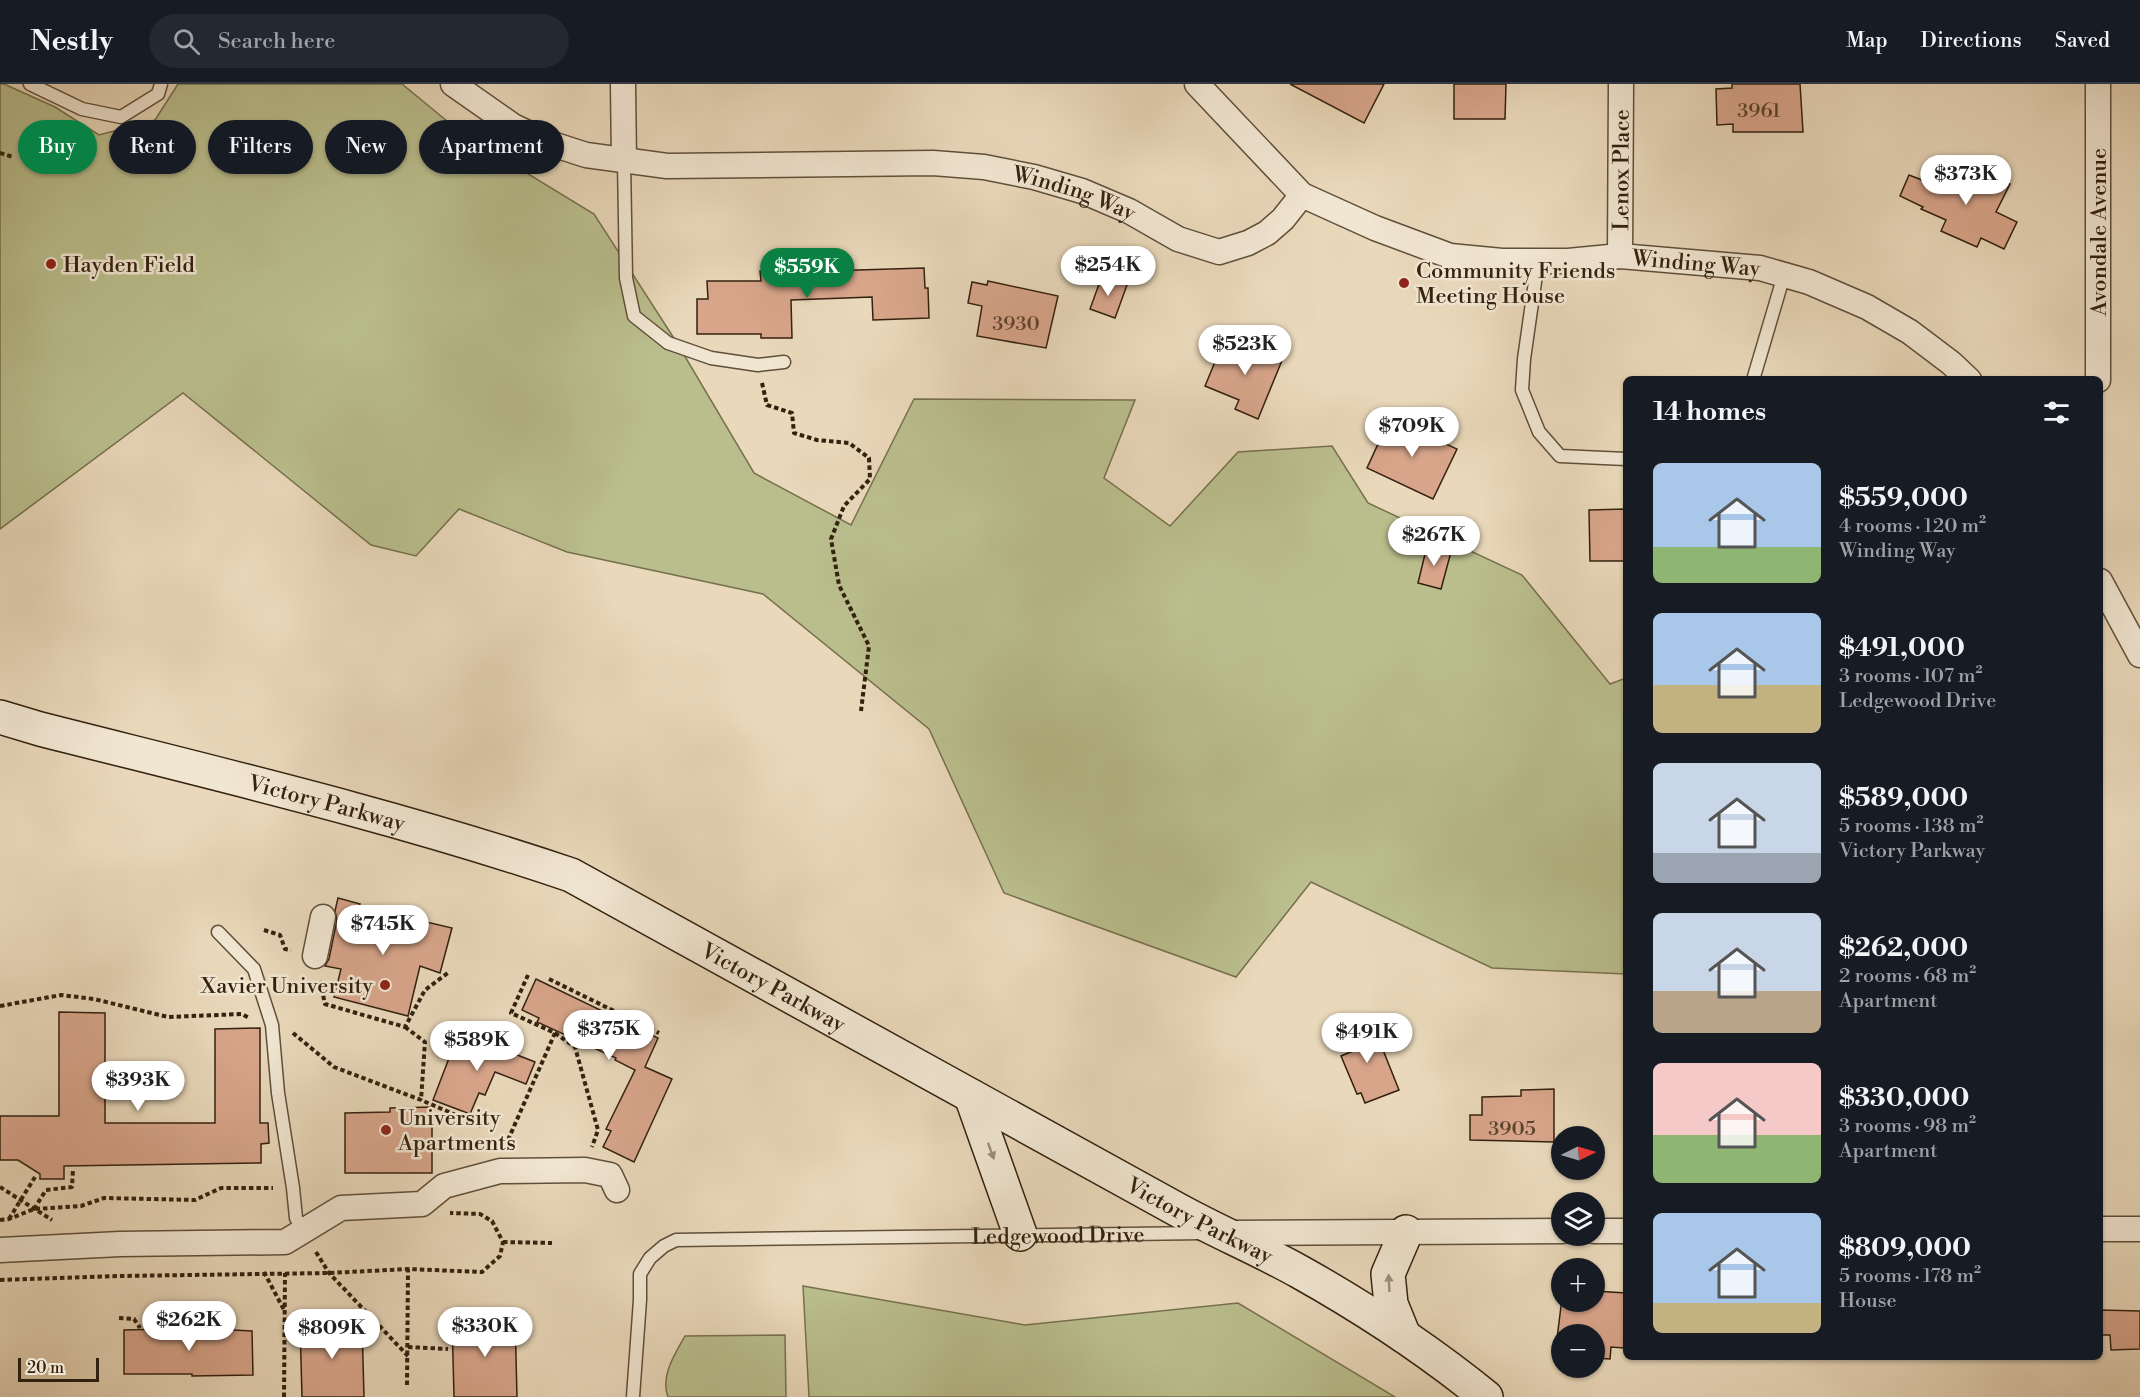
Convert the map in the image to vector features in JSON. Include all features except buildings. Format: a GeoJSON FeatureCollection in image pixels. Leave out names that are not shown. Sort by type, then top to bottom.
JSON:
{"type":"FeatureCollection","features":[{"type":"Feature","properties":{"kind":"street","name":"Winding Way"},"geometry":{"type":"LineString","coordinates":[[453,84],[513,126],[549,143],[586,155],[667,166],[933,163],[984,167],[1034,177],[1082,191],[1129,211],[1178,238],[1219,252],[1248,243],[1267,232],[1283,219],[1302,195],[1375,228],[1450,256],[1502,261],[1568,261],[1620,256],[1760,268],[1809,282],[1867,307],[1910,332],[1965,376]]}},
{"type":"Feature","properties":{"kind":"street"},"geometry":{"type":"LineString","coordinates":[[623,84],[624,160]]}},
{"type":"Feature","properties":{"kind":"street"},"geometry":{"type":"LineString","coordinates":[[1197,84],[1302,195]]}},
{"type":"Feature","properties":{"kind":"street","name":"Lenox Place"},"geometry":{"type":"LineString","coordinates":[[1620,256],[1621,84]]}},
{"type":"Feature","properties":{"kind":"street","name":"Avondale Avenue"},"geometry":{"type":"LineString","coordinates":[[2098,84],[2098,376]]}},
{"type":"Feature","properties":{"kind":"street"},"geometry":{"type":"LineString","coordinates":[[2103,587],[2140,655]]}},
{"type":"Feature","properties":{"kind":"street","name":"Victory Parkway"},"geometry":{"type":"LineString","coordinates":[[0,717],[354,809],[484,845],[571,875],[1219,1233],[1298,1271],[1404,1335],[1486,1397]]}},
{"type":"Feature","properties":{"kind":"street"},"geometry":{"type":"LineString","coordinates":[[315,956],[323,917]]}},
{"type":"Feature","properties":{"kind":"street"},"geometry":{"type":"LineString","coordinates":[[971,1096],[1020,1234]]}},
{"type":"Feature","properties":{"kind":"street"},"geometry":{"type":"LineString","coordinates":[[0,1250],[120,1244],[256,1243],[294,1236],[341,1208],[422,1204],[444,1186],[500,1171],[585,1170],[609,1175],[617,1190]]}},
{"type":"Feature","properties":{"kind":"street"},"geometry":{"type":"LineString","coordinates":[[2103,1229],[2140,1229]]}},
{"type":"Feature","properties":{"kind":"street","name":"Ledgewood Drive"},"geometry":{"type":"LineString","coordinates":[[1219,1233],[1551,1231]]}},
{"type":"Feature","properties":{"kind":"street"},"geometry":{"type":"LineString","coordinates":[[1605,1231],[1623,1231]]}},
{"type":"Feature","properties":{"kind":"street"},"geometry":{"type":"LineString","coordinates":[[1404,1335],[1391,1304],[1388,1274],[1406,1232]]}},
{"type":"Feature","properties":{"kind":"lane"},"geometry":{"type":"LineString","coordinates":[[30,84],[82,109],[121,117],[158,94],[161,84]]}},
{"type":"Feature","properties":{"kind":"lane"},"geometry":{"type":"LineString","coordinates":[[624,160],[626,278],[634,316],[668,343],[711,358],[758,365],[784,362]]}},
{"type":"Feature","properties":{"kind":"lane"},"geometry":{"type":"LineString","coordinates":[[1538,261],[1522,390],[1539,432],[1560,456],[1623,459]]}},
{"type":"Feature","properties":{"kind":"lane"},"geometry":{"type":"LineString","coordinates":[[1754,376],[1784,275]]}},
{"type":"Feature","properties":{"kind":"lane"},"geometry":{"type":"LineString","coordinates":[[218,932],[254,969],[272,1025],[278,1093],[293,1188],[296,1218],[294,1236]]}},
{"type":"Feature","properties":{"kind":"lane","name":"Ledgewood Drive"},"geometry":{"type":"LineString","coordinates":[[633,1397],[640,1274],[650,1258],[664,1245],[676,1240],[1219,1233]]}},
{"type":"Feature","properties":{"kind":"path"},"geometry":{"type":"LineString","coordinates":[[0,153],[13,157]]}},
{"type":"Feature","properties":{"kind":"path"},"geometry":{"type":"LineString","coordinates":[[758,365],[767,405],[792,413],[794,433],[818,440],[849,443],[869,458],[870,478],[844,506],[831,539],[839,585],[868,646],[861,711]]}},
{"type":"Feature","properties":{"kind":"path"},"geometry":{"type":"LineString","coordinates":[[264,930],[280,935],[285,949],[315,956],[326,1004],[405,1027],[424,1042],[421,1100]]}},
{"type":"Feature","properties":{"kind":"path"},"geometry":{"type":"LineString","coordinates":[[405,1027],[424,990],[449,972]]}},
{"type":"Feature","properties":{"kind":"path"},"geometry":{"type":"LineString","coordinates":[[528,975],[511,1013],[555,1034],[575,1047],[598,1130],[590,1155]]}},
{"type":"Feature","properties":{"kind":"path"},"geometry":{"type":"LineString","coordinates":[[549,979],[659,1033]]}},
{"type":"Feature","properties":{"kind":"path"},"geometry":{"type":"LineString","coordinates":[[0,1006],[61,995],[94,999],[168,1017],[242,1014],[261,1027],[283,1026],[334,1067],[481,1126]]}},
{"type":"Feature","properties":{"kind":"path"},"geometry":{"type":"LineString","coordinates":[[507,1140],[555,1034]]}},
{"type":"Feature","properties":{"kind":"path"},"geometry":{"type":"LineString","coordinates":[[34,1209],[46,1190],[72,1187],[73,1169]]}},
{"type":"Feature","properties":{"kind":"path"},"geometry":{"type":"LineString","coordinates":[[5,1225],[35,1176]]}},
{"type":"Feature","properties":{"kind":"path"},"geometry":{"type":"LineString","coordinates":[[0,1187],[54,1221]]}},
{"type":"Feature","properties":{"kind":"path"},"geometry":{"type":"LineString","coordinates":[[0,1220],[9,1219],[34,1209],[81,1206],[104,1198],[195,1200],[221,1188],[293,1188]]}},
{"type":"Feature","properties":{"kind":"path"},"geometry":{"type":"LineString","coordinates":[[0,1281],[408,1269],[482,1272],[500,1256],[503,1242],[492,1221],[480,1214],[438,1213],[422,1204]]}},
{"type":"Feature","properties":{"kind":"path"},"geometry":{"type":"LineString","coordinates":[[284,1397],[285,1273],[294,1236]]}},
{"type":"Feature","properties":{"kind":"path"},"geometry":{"type":"LineString","coordinates":[[294,1236],[408,1356]]}},
{"type":"Feature","properties":{"kind":"path"},"geometry":{"type":"LineString","coordinates":[[503,1242],[552,1243]]}},
{"type":"Feature","properties":{"kind":"path"},"geometry":{"type":"LineString","coordinates":[[256,1243],[265,1273],[285,1311]]}},
{"type":"Feature","properties":{"kind":"path"},"geometry":{"type":"LineString","coordinates":[[407,1385],[408,1269]]}},
{"type":"Feature","properties":{"kind":"path"},"geometry":{"type":"LineString","coordinates":[[119,1318],[134,1319],[140,1328]]}},
{"type":"Feature","properties":{"kind":"path"},"geometry":{"type":"LineString","coordinates":[[408,1347],[448,1348]]}},
{"type":"Feature","properties":{"kind":"green space"},"geometry":{"type":"Polygon","coordinates":[[[0,84],[55,107],[75,120],[18,120],[18,174],[97,174],[97,134],[109,132],[109,174],[196,174],[196,120],[155,120],[178,84],[402,84],[446,120],[419,120],[419,174],[528,174],[594,214],[677,343],[754,473],[851,525],[914,399],[1135,400],[1104,478],[1170,526],[1238,452],[1332,446],[1368,503],[1522,575],[1610,684],[1623,679],[1623,974],[1492,968],[1311,882],[1236,977],[1004,893],[929,729],[763,594],[567,552],[459,509],[416,556],[371,545],[183,393],[0,529],[0,84]]]}},
{"type":"Feature","properties":{"kind":"green space"},"geometry":{"type":"Polygon","coordinates":[[[803,1286],[1025,1325],[1238,1303],[1395,1397],[809,1397],[803,1286]]]}},
{"type":"Feature","properties":{"kind":"green space"},"geometry":{"type":"Polygon","coordinates":[[[785,1335],[786,1397],[668,1397],[667,1373],[685,1336],[785,1335]]]}},
{"type":"Feature","properties":{"kind":"place","name":"Hayden Field"},"geometry":{"type":"Point","coordinates":[51,264]}},
{"type":"Feature","properties":{"kind":"place","name":"Community Friends Meeting House"},"geometry":{"type":"Point","coordinates":[1404,283]}},
{"type":"Feature","properties":{"kind":"place","name":"Xavier University"},"geometry":{"type":"Point","coordinates":[385,985]}},
{"type":"Feature","properties":{"kind":"place","name":"University Apartments"},"geometry":{"type":"Point","coordinates":[386,1130]}}]}
